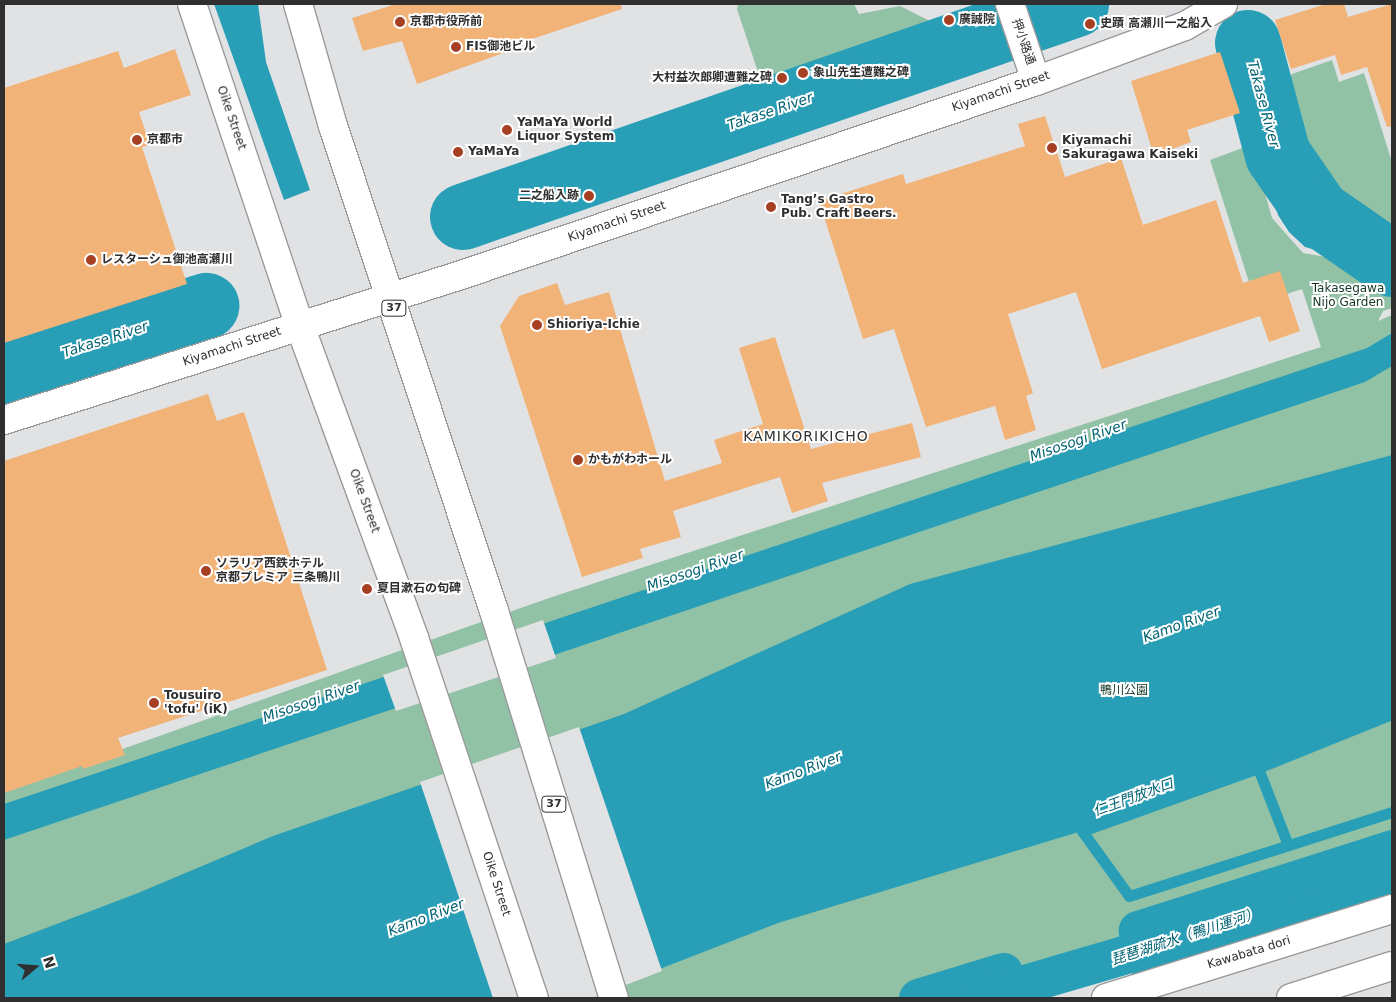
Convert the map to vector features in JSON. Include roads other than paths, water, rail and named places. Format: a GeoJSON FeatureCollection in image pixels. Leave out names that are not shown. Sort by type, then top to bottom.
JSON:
{"type":"FeatureCollection","features":[{"type":"Feature","properties":{"kind":"main road","name":"Oike Street"},"geometry":{"type":"LineString","coordinates":[[192,4],[300,326],[414,638],[534,998]]}},
{"type":"Feature","properties":{"kind":"main road","name":"37"},"geometry":{"type":"LineString","coordinates":[[298,4],[333,126],[494,610],[614,998]]}},
{"type":"Feature","properties":{"kind":"main road","name":"Kiyamachi Street"},"geometry":{"type":"LineString","coordinates":[[4,420],[390,297],[1036,80],[1184,26],[1223,4]]}},
{"type":"Feature","properties":{"kind":"main road","name":"押小路通"},"geometry":{"type":"LineString","coordinates":[[1011,6],[1036,80]]}},
{"type":"Feature","properties":{"kind":"main road","name":"Kawabata dori"},"geometry":{"type":"LineString","coordinates":[[1106,998],[1392,909]]}},
{"type":"Feature","properties":{"kind":"main road"},"geometry":{"type":"LineString","coordinates":[[1291,998],[1392,966]]}},
{"type":"Feature","properties":{"kind":"water"},"geometry":{"type":"Polygon","coordinates":[[[214,4],[258,4],[266,62],[310,190],[284,200],[214,4]]]}},
{"type":"Feature","properties":{"kind":"water"},"geometry":{"type":"Polygon","coordinates":[[[1278,155],[1310,188],[1348,212],[1367,232],[1365,247],[1351,252],[1323,252],[1305,247],[1289,232],[1278,215],[1266,171],[1269,163],[1278,155]]]}},
{"type":"Feature","properties":{"kind":"water"},"geometry":{"type":"Polygon","coordinates":[[[1392,333],[1392,366],[1365,382],[4,840],[4,804],[1367,348],[1392,333]]]}},
{"type":"Feature","properties":{"kind":"water","name":"Kamo River"},"geometry":{"type":"Polygon","coordinates":[[[1392,455],[1392,714],[1258,768],[1082,831],[778,923],[585,998],[4,998],[4,944],[138,893],[273,836],[624,714],[910,584],[1392,455]]]}},
{"type":"Feature","properties":{"kind":"waterway","name":"Takase River"},"geometry":{"type":"LineString","coordinates":[[463,217],[1076,4]]}},
{"type":"Feature","properties":{"kind":"waterway","name":"Takase River"},"geometry":{"type":"LineString","coordinates":[[1248,43],[1278,155],[1318,213],[1392,264]]}},
{"type":"Feature","properties":{"kind":"waterway","name":"Takase River"},"geometry":{"type":"LineString","coordinates":[[4,372],[206,306]]}},
{"type":"Feature","properties":{"kind":"waterway","name":"仁王門放水口"},"geometry":{"type":"LineString","coordinates":[[1392,714],[1258,768],[1082,831],[1129,896],[1392,812]]}},
{"type":"Feature","properties":{"kind":"waterway","name":"仁王門放水口"},"geometry":{"type":"LineString","coordinates":[[1256,763],[1288,845]]}},
{"type":"Feature","properties":{"kind":"waterway","name":"仁王門放水口"},"geometry":{"type":"LineString","coordinates":[[1392,840],[1139,919],[1143,929],[1392,849]]}},
{"type":"Feature","properties":{"kind":"waterway"},"geometry":{"type":"LineString","coordinates":[[1392,849],[1138,930],[1149,964],[1392,888]]}},
{"type":"Feature","properties":{"kind":"waterway","name":"仁王門放水口"},"geometry":{"type":"LineString","coordinates":[[1299,872],[1309,896]]}},
{"type":"Feature","properties":{"kind":"waterway","name":"琵琶湖疏水（鴨川運河）"},"geometry":{"type":"LineString","coordinates":[[976,998],[1168,942]]}},
{"type":"Feature","properties":{"kind":"waterway"},"geometry":{"type":"LineString","coordinates":[[918,998],[1003,972]]}},
{"type":"Feature","properties":{"kind":"place","name":"廣誠院"},"geometry":{"type":"Point","coordinates":[949,20]}},
{"type":"Feature","properties":{"kind":"place","name":"京都市役所前"},"geometry":{"type":"Point","coordinates":[400,22]}},
{"type":"Feature","properties":{"kind":"place","name":"史蹟 高瀬川一之船入"},"geometry":{"type":"Point","coordinates":[1090,24]}},
{"type":"Feature","properties":{"kind":"place","name":"FIS御池ビル"},"geometry":{"type":"Point","coordinates":[456,47]}},
{"type":"Feature","properties":{"kind":"place","name":"象山先生遭難之碑"},"geometry":{"type":"Point","coordinates":[803,73]}},
{"type":"Feature","properties":{"kind":"place","name":"大村益次郎卿遭難之碑"},"geometry":{"type":"Point","coordinates":[782,78]}},
{"type":"Feature","properties":{"kind":"place","name":"YaMaYa World Liquor System"},"geometry":{"type":"Point","coordinates":[507,130]}},
{"type":"Feature","properties":{"kind":"place","name":"京都市"},"geometry":{"type":"Point","coordinates":[137,140]}},
{"type":"Feature","properties":{"kind":"place","name":"Kiyamachi Sakuragawa Kaiseki"},"geometry":{"type":"Point","coordinates":[1052,148]}},
{"type":"Feature","properties":{"kind":"place","name":"YaMaYa"},"geometry":{"type":"Point","coordinates":[458,152]}},
{"type":"Feature","properties":{"kind":"place","name":"二之船入跡"},"geometry":{"type":"Point","coordinates":[589,196]}},
{"type":"Feature","properties":{"kind":"place","name":"Tang’s Gastro Pub. Craft Beers."},"geometry":{"type":"Point","coordinates":[771,207]}},
{"type":"Feature","properties":{"kind":"place","name":"レスターシュ御池高瀬川"},"geometry":{"type":"Point","coordinates":[91,260]}},
{"type":"Feature","properties":{"kind":"place","name":"Shioriya-Ichie"},"geometry":{"type":"Point","coordinates":[537,325]}},
{"type":"Feature","properties":{"kind":"place","name":"かもがわホール"},"geometry":{"type":"Point","coordinates":[578,460]}},
{"type":"Feature","properties":{"kind":"place","name":"ソラリア西鉄ホテル 京都プレミア 三条鴨川"},"geometry":{"type":"Point","coordinates":[206,571]}},
{"type":"Feature","properties":{"kind":"place","name":"夏目漱石の句碑"},"geometry":{"type":"Point","coordinates":[367,589]}},
{"type":"Feature","properties":{"kind":"place","name":"Tousuiro 'tofu' (iK)"},"geometry":{"type":"Point","coordinates":[154,703]}},
{"type":"Feature","properties":{"kind":"district","name":"KAMIKORIKICHO"},"geometry":{"type":"Point","coordinates":[806,436]}},
{"type":"Feature","properties":{"kind":"park label","name":"Takasegawa Nijo Garden"},"geometry":{"type":"Point","coordinates":[1348,296]}},
{"type":"Feature","properties":{"kind":"park label","name":"鴨川公園"},"geometry":{"type":"Point","coordinates":[1124,691]}},
{"type":"Feature","properties":{"kind":"water label","name":"Misosogi River"},"geometry":{"type":"Point","coordinates":[1078,440]}},
{"type":"Feature","properties":{"kind":"water label","name":"Misosogi River"},"geometry":{"type":"Point","coordinates":[695,570]}},
{"type":"Feature","properties":{"kind":"water label","name":"Misosogi River"},"geometry":{"type":"Point","coordinates":[311,701]}}]}
